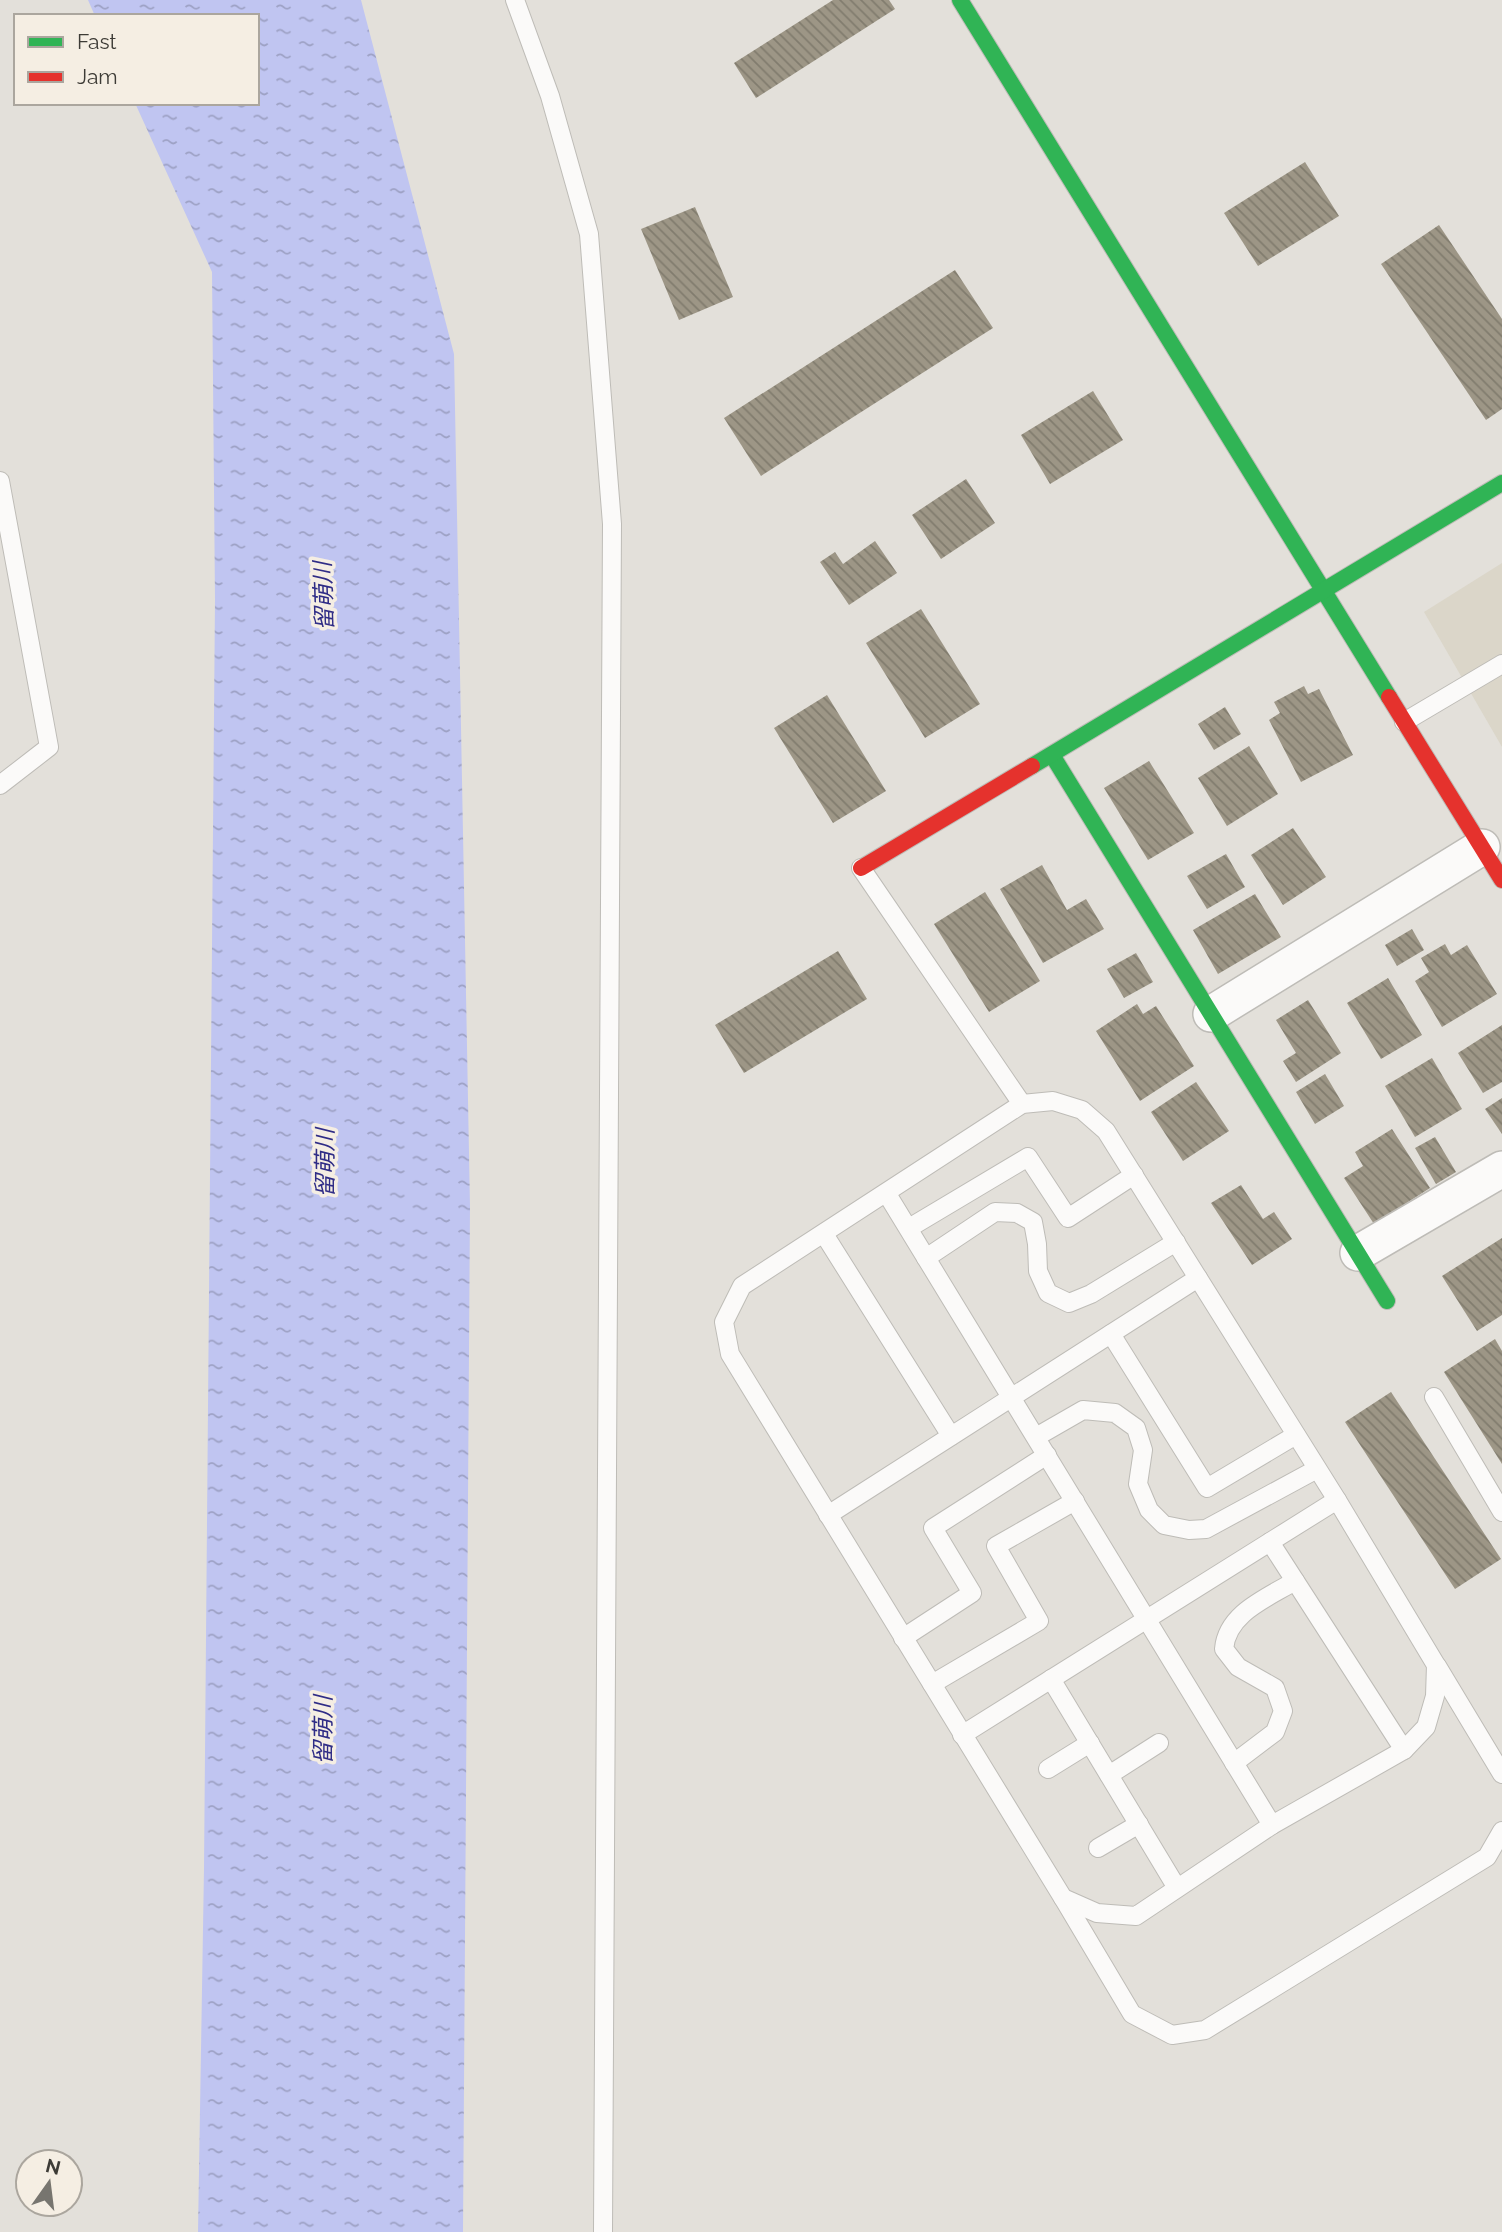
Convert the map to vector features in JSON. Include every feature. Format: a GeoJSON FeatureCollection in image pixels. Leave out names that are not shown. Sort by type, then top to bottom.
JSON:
{"type":"FeatureCollection","features":[{"type":"Feature","properties":{"kind":"street"},"geometry":{"type":"LineString","coordinates":[[960,0],[1502,880]]}},
{"type":"Feature","properties":{"kind":"street"},"geometry":{"type":"LineString","coordinates":[[862,868],[1502,483]]}},
{"type":"Feature","properties":{"kind":"street"},"geometry":{"type":"LineString","coordinates":[[1052,755],[1387,1301]]}},
{"type":"Feature","properties":{"kind":"street"},"geometry":{"type":"LineString","coordinates":[[1211,1014],[1482,847]]}},
{"type":"Feature","properties":{"kind":"street"},"geometry":{"type":"LineString","coordinates":[[1358,1252],[1502,1169]]}},
{"type":"Feature","properties":{"kind":"lane"},"geometry":{"type":"LineString","coordinates":[[515,0],[550,96],[589,234],[612,524],[603,2232]]}},
{"type":"Feature","properties":{"kind":"lane"},"geometry":{"type":"LineString","coordinates":[[0,481],[49,747],[0,785]]}},
{"type":"Feature","properties":{"kind":"lane"},"geometry":{"type":"LineString","coordinates":[[1404,722],[1502,664]]}},
{"type":"Feature","properties":{"kind":"lane"},"geometry":{"type":"LineString","coordinates":[[862,868],[1022,1104]]}},
{"type":"Feature","properties":{"kind":"lane"},"geometry":{"type":"LineString","coordinates":[[1502,1774],[1134,1175],[1106,1131],[1082,1110],[1053,1101],[1022,1104],[742,1286],[724,1322],[730,1354],[1132,2014],[1172,2035],[1205,2030],[1487,1857],[1502,1830]]}},
{"type":"Feature","properties":{"kind":"lane"},"geometry":{"type":"LineString","coordinates":[[909,1228],[1028,1157],[1068,1218],[1134,1175]]}},
{"type":"Feature","properties":{"kind":"lane"},"geometry":{"type":"LineString","coordinates":[[887,1194],[1272,1825]]}},
{"type":"Feature","properties":{"kind":"lane"},"geometry":{"type":"LineString","coordinates":[[926,1258],[995,1212],[1017,1213],[1033,1222],[1038,1271],[1048,1293],[1069,1303],[1091,1294],[1176,1242]]}},
{"type":"Feature","properties":{"kind":"lane"},"geometry":{"type":"LineString","coordinates":[[824,1234],[951,1436]]}},
{"type":"Feature","properties":{"kind":"lane"},"geometry":{"type":"LineString","coordinates":[[828,1515],[1198,1278]]}},
{"type":"Feature","properties":{"kind":"lane"},"geometry":{"type":"LineString","coordinates":[[1111,1334],[1207,1488],[1296,1435]]}},
{"type":"Feature","properties":{"kind":"lane"},"geometry":{"type":"LineString","coordinates":[[1434,1397],[1502,1512]]}},
{"type":"Feature","properties":{"kind":"lane"},"geometry":{"type":"LineString","coordinates":[[1036,1437],[1083,1410],[1115,1413],[1136,1428],[1143,1451],[1138,1484],[1149,1510],[1164,1525],[1189,1530],[1206,1530],[1317,1469]]}},
{"type":"Feature","properties":{"kind":"lane"},"geometry":{"type":"LineString","coordinates":[[903,1638],[972,1593],[933,1528],[1047,1455]]}},
{"type":"Feature","properties":{"kind":"lane"},"geometry":{"type":"LineString","coordinates":[[962,1735],[1336,1500]]}},
{"type":"Feature","properties":{"kind":"lane"},"geometry":{"type":"LineString","coordinates":[[932,1685],[1039,1621],[996,1546],[1075,1501]]}},
{"type":"Feature","properties":{"kind":"lane"},"geometry":{"type":"LineString","coordinates":[[1270,1542],[1404,1749]]}},
{"type":"Feature","properties":{"kind":"lane"},"geometry":{"type":"LineString","coordinates":[[1234,1763],[1275,1732],[1283,1711],[1275,1688],[1238,1667],[1224,1649],[1226,1634],[1242,1614],[1295,1581]]}},
{"type":"Feature","properties":{"kind":"lane"},"geometry":{"type":"LineString","coordinates":[[1063,1898],[1097,1913],[1136,1916],[1272,1825],[1404,1749],[1426,1727],[1435,1696],[1436,1665]]}},
{"type":"Feature","properties":{"kind":"lane"},"geometry":{"type":"LineString","coordinates":[[1051,1679],[1177,1888]]}},
{"type":"Feature","properties":{"kind":"lane"},"geometry":{"type":"LineString","coordinates":[[1048,1769],[1090,1743]]}},
{"type":"Feature","properties":{"kind":"lane"},"geometry":{"type":"LineString","coordinates":[[1109,1775],[1159,1743]]}},
{"type":"Feature","properties":{"kind":"lane"},"geometry":{"type":"LineString","coordinates":[[1098,1848],[1139,1824]]}},
{"type":"Feature","properties":{"kind":"shaded area"},"geometry":{"type":"Polygon","coordinates":[[[1502,563],[1502,747],[1424,612],[1502,563]]]}},
{"type":"Feature","properties":{"kind":"water","name":"留萌川"},"geometry":{"type":"Polygon","coordinates":[[[88,0],[361,0],[454,354],[470,1206],[463,2232],[198,2232],[204,1868],[215,600],[212,272],[136,105],[259,105],[259,14],[94,14],[88,0]]]}},
{"type":"Feature","properties":{"kind":"building"},"geometry":{"type":"Polygon","coordinates":[[[833,0],[889,0],[895,9],[756,98],[734,63],[833,0]]]}},
{"type":"Feature","properties":{"kind":"building"},"geometry":{"type":"Polygon","coordinates":[[[1305,162],[1339,216],[1258,266],[1224,213],[1305,162]]]}},
{"type":"Feature","properties":{"kind":"building"},"geometry":{"type":"Polygon","coordinates":[[[695,207],[733,297],[679,320],[641,229],[695,207]]]}},
{"type":"Feature","properties":{"kind":"building"},"geometry":{"type":"Polygon","coordinates":[[[1439,225],[1502,319],[1502,409],[1486,420],[1381,264],[1439,225]]]}},
{"type":"Feature","properties":{"kind":"building"},"geometry":{"type":"Polygon","coordinates":[[[955,270],[993,328],[761,476],[724,418],[955,270]]]}},
{"type":"Feature","properties":{"kind":"building"},"geometry":{"type":"Polygon","coordinates":[[[1093,391],[1123,440],[1050,484],[1021,435],[1093,391]]]}},
{"type":"Feature","properties":{"kind":"building"},"geometry":{"type":"Polygon","coordinates":[[[966,479],[995,523],[941,559],[912,515],[966,479]]]}},
{"type":"Feature","properties":{"kind":"building"},"geometry":{"type":"Polygon","coordinates":[[[875,541],[897,573],[849,605],[820,562],[835,552],[843,564],[875,541]]]}},
{"type":"Feature","properties":{"kind":"building"},"geometry":{"type":"Polygon","coordinates":[[[921,609],[980,704],[925,738],[866,643],[921,609]]]}},
{"type":"Feature","properties":{"kind":"building"},"geometry":{"type":"Polygon","coordinates":[[[1304,686],[1308,694],[1319,689],[1353,755],[1301,782],[1269,720],[1280,713],[1274,702],[1304,686]]]}},
{"type":"Feature","properties":{"kind":"building"},"geometry":{"type":"Polygon","coordinates":[[[827,695],[886,791],[833,823],[774,728],[827,695]]]}},
{"type":"Feature","properties":{"kind":"building"},"geometry":{"type":"Polygon","coordinates":[[[1225,707],[1241,734],[1214,750],[1198,724],[1225,707]]]}},
{"type":"Feature","properties":{"kind":"building"},"geometry":{"type":"Polygon","coordinates":[[[1249,746],[1278,794],[1227,826],[1198,778],[1249,746]]]}},
{"type":"Feature","properties":{"kind":"building"},"geometry":{"type":"Polygon","coordinates":[[[1149,761],[1194,833],[1148,860],[1104,788],[1149,761]]]}},
{"type":"Feature","properties":{"kind":"building"},"geometry":{"type":"Polygon","coordinates":[[[1293,828],[1326,877],[1283,905],[1251,855],[1293,828]]]}},
{"type":"Feature","properties":{"kind":"building"},"geometry":{"type":"Polygon","coordinates":[[[1226,854],[1245,887],[1207,909],[1187,876],[1226,854]]]}},
{"type":"Feature","properties":{"kind":"building"},"geometry":{"type":"Polygon","coordinates":[[[1042,865],[1067,910],[1086,899],[1104,929],[1043,963],[1000,889],[1042,865]]]}},
{"type":"Feature","properties":{"kind":"building"},"geometry":{"type":"Polygon","coordinates":[[[985,892],[1040,981],[989,1012],[934,924],[985,892]]]}},
{"type":"Feature","properties":{"kind":"building"},"geometry":{"type":"Polygon","coordinates":[[[1255,894],[1281,937],[1218,974],[1193,930],[1255,894]]]}},
{"type":"Feature","properties":{"kind":"building"},"geometry":{"type":"Polygon","coordinates":[[[1412,929],[1424,950],[1397,966],[1385,945],[1412,929]]]}},
{"type":"Feature","properties":{"kind":"building"},"geometry":{"type":"Polygon","coordinates":[[[1445,944],[1451,955],[1467,945],[1497,994],[1442,1027],[1415,981],[1429,972],[1421,958],[1445,944]]]}},
{"type":"Feature","properties":{"kind":"building"},"geometry":{"type":"Polygon","coordinates":[[[838,951],[867,999],[744,1073],[715,1025],[838,951]]]}},
{"type":"Feature","properties":{"kind":"building"},"geometry":{"type":"Polygon","coordinates":[[[1136,953],[1153,982],[1124,998],[1107,969],[1136,953]]]}},
{"type":"Feature","properties":{"kind":"building"},"geometry":{"type":"Polygon","coordinates":[[[1388,978],[1422,1035],[1381,1059],[1347,1003],[1388,978]]]}},
{"type":"Feature","properties":{"kind":"building"},"geometry":{"type":"Polygon","coordinates":[[[1308,1000],[1341,1053],[1296,1082],[1283,1061],[1296,1053],[1276,1020],[1308,1000]]]}},
{"type":"Feature","properties":{"kind":"building"},"geometry":{"type":"Polygon","coordinates":[[[1137,1004],[1143,1014],[1156,1006],[1194,1066],[1140,1101],[1096,1031],[1137,1004]]]}},
{"type":"Feature","properties":{"kind":"building"},"geometry":{"type":"Polygon","coordinates":[[[1502,1025],[1502,1082],[1483,1093],[1458,1053],[1502,1025]]]}},
{"type":"Feature","properties":{"kind":"building"},"geometry":{"type":"Polygon","coordinates":[[[1432,1058],[1462,1109],[1415,1137],[1385,1086],[1432,1058]]]}},
{"type":"Feature","properties":{"kind":"building"},"geometry":{"type":"Polygon","coordinates":[[[1325,1074],[1344,1106],[1315,1124],[1296,1092],[1325,1074]]]}},
{"type":"Feature","properties":{"kind":"building"},"geometry":{"type":"Polygon","coordinates":[[[1196,1082],[1229,1131],[1183,1161],[1151,1112],[1196,1082]]]}},
{"type":"Feature","properties":{"kind":"building"},"geometry":{"type":"Polygon","coordinates":[[[1502,1098],[1502,1134],[1485,1109],[1502,1098]]]}},
{"type":"Feature","properties":{"kind":"building"},"geometry":{"type":"Polygon","coordinates":[[[1392,1129],[1430,1188],[1374,1224],[1344,1178],[1363,1166],[1355,1152],[1392,1129]]]}},
{"type":"Feature","properties":{"kind":"building"},"geometry":{"type":"Polygon","coordinates":[[[1435,1137],[1456,1172],[1436,1184],[1415,1148],[1435,1137]]]}},
{"type":"Feature","properties":{"kind":"building"},"geometry":{"type":"Polygon","coordinates":[[[1241,1185],[1263,1219],[1274,1212],[1292,1239],[1252,1265],[1211,1203],[1241,1185]]]}},
{"type":"Feature","properties":{"kind":"building"},"geometry":{"type":"Polygon","coordinates":[[[1502,1238],[1502,1315],[1477,1331],[1442,1276],[1502,1238]]]}},
{"type":"Feature","properties":{"kind":"building"},"geometry":{"type":"Polygon","coordinates":[[[1495,1339],[1502,1351],[1502,1464],[1444,1372],[1495,1339]]]}},
{"type":"Feature","properties":{"kind":"building"},"geometry":{"type":"Polygon","coordinates":[[[1391,1392],[1501,1559],[1455,1589],[1345,1422],[1391,1392]]]}},
{"type":"Feature","properties":{"kind":"traffic: fast"},"geometry":{"type":"LineString","coordinates":[[960,0],[1389,697]]}},
{"type":"Feature","properties":{"kind":"traffic: fast"},"geometry":{"type":"LineString","coordinates":[[1032,766],[1502,483]]}},
{"type":"Feature","properties":{"kind":"traffic: fast"},"geometry":{"type":"LineString","coordinates":[[1052,755],[1387,1301]]}},
{"type":"Feature","properties":{"kind":"traffic: jam"},"geometry":{"type":"LineString","coordinates":[[1389,697],[1502,880]]}},
{"type":"Feature","properties":{"kind":"traffic: jam"},"geometry":{"type":"LineString","coordinates":[[861,868],[1032,766]]}}]}
